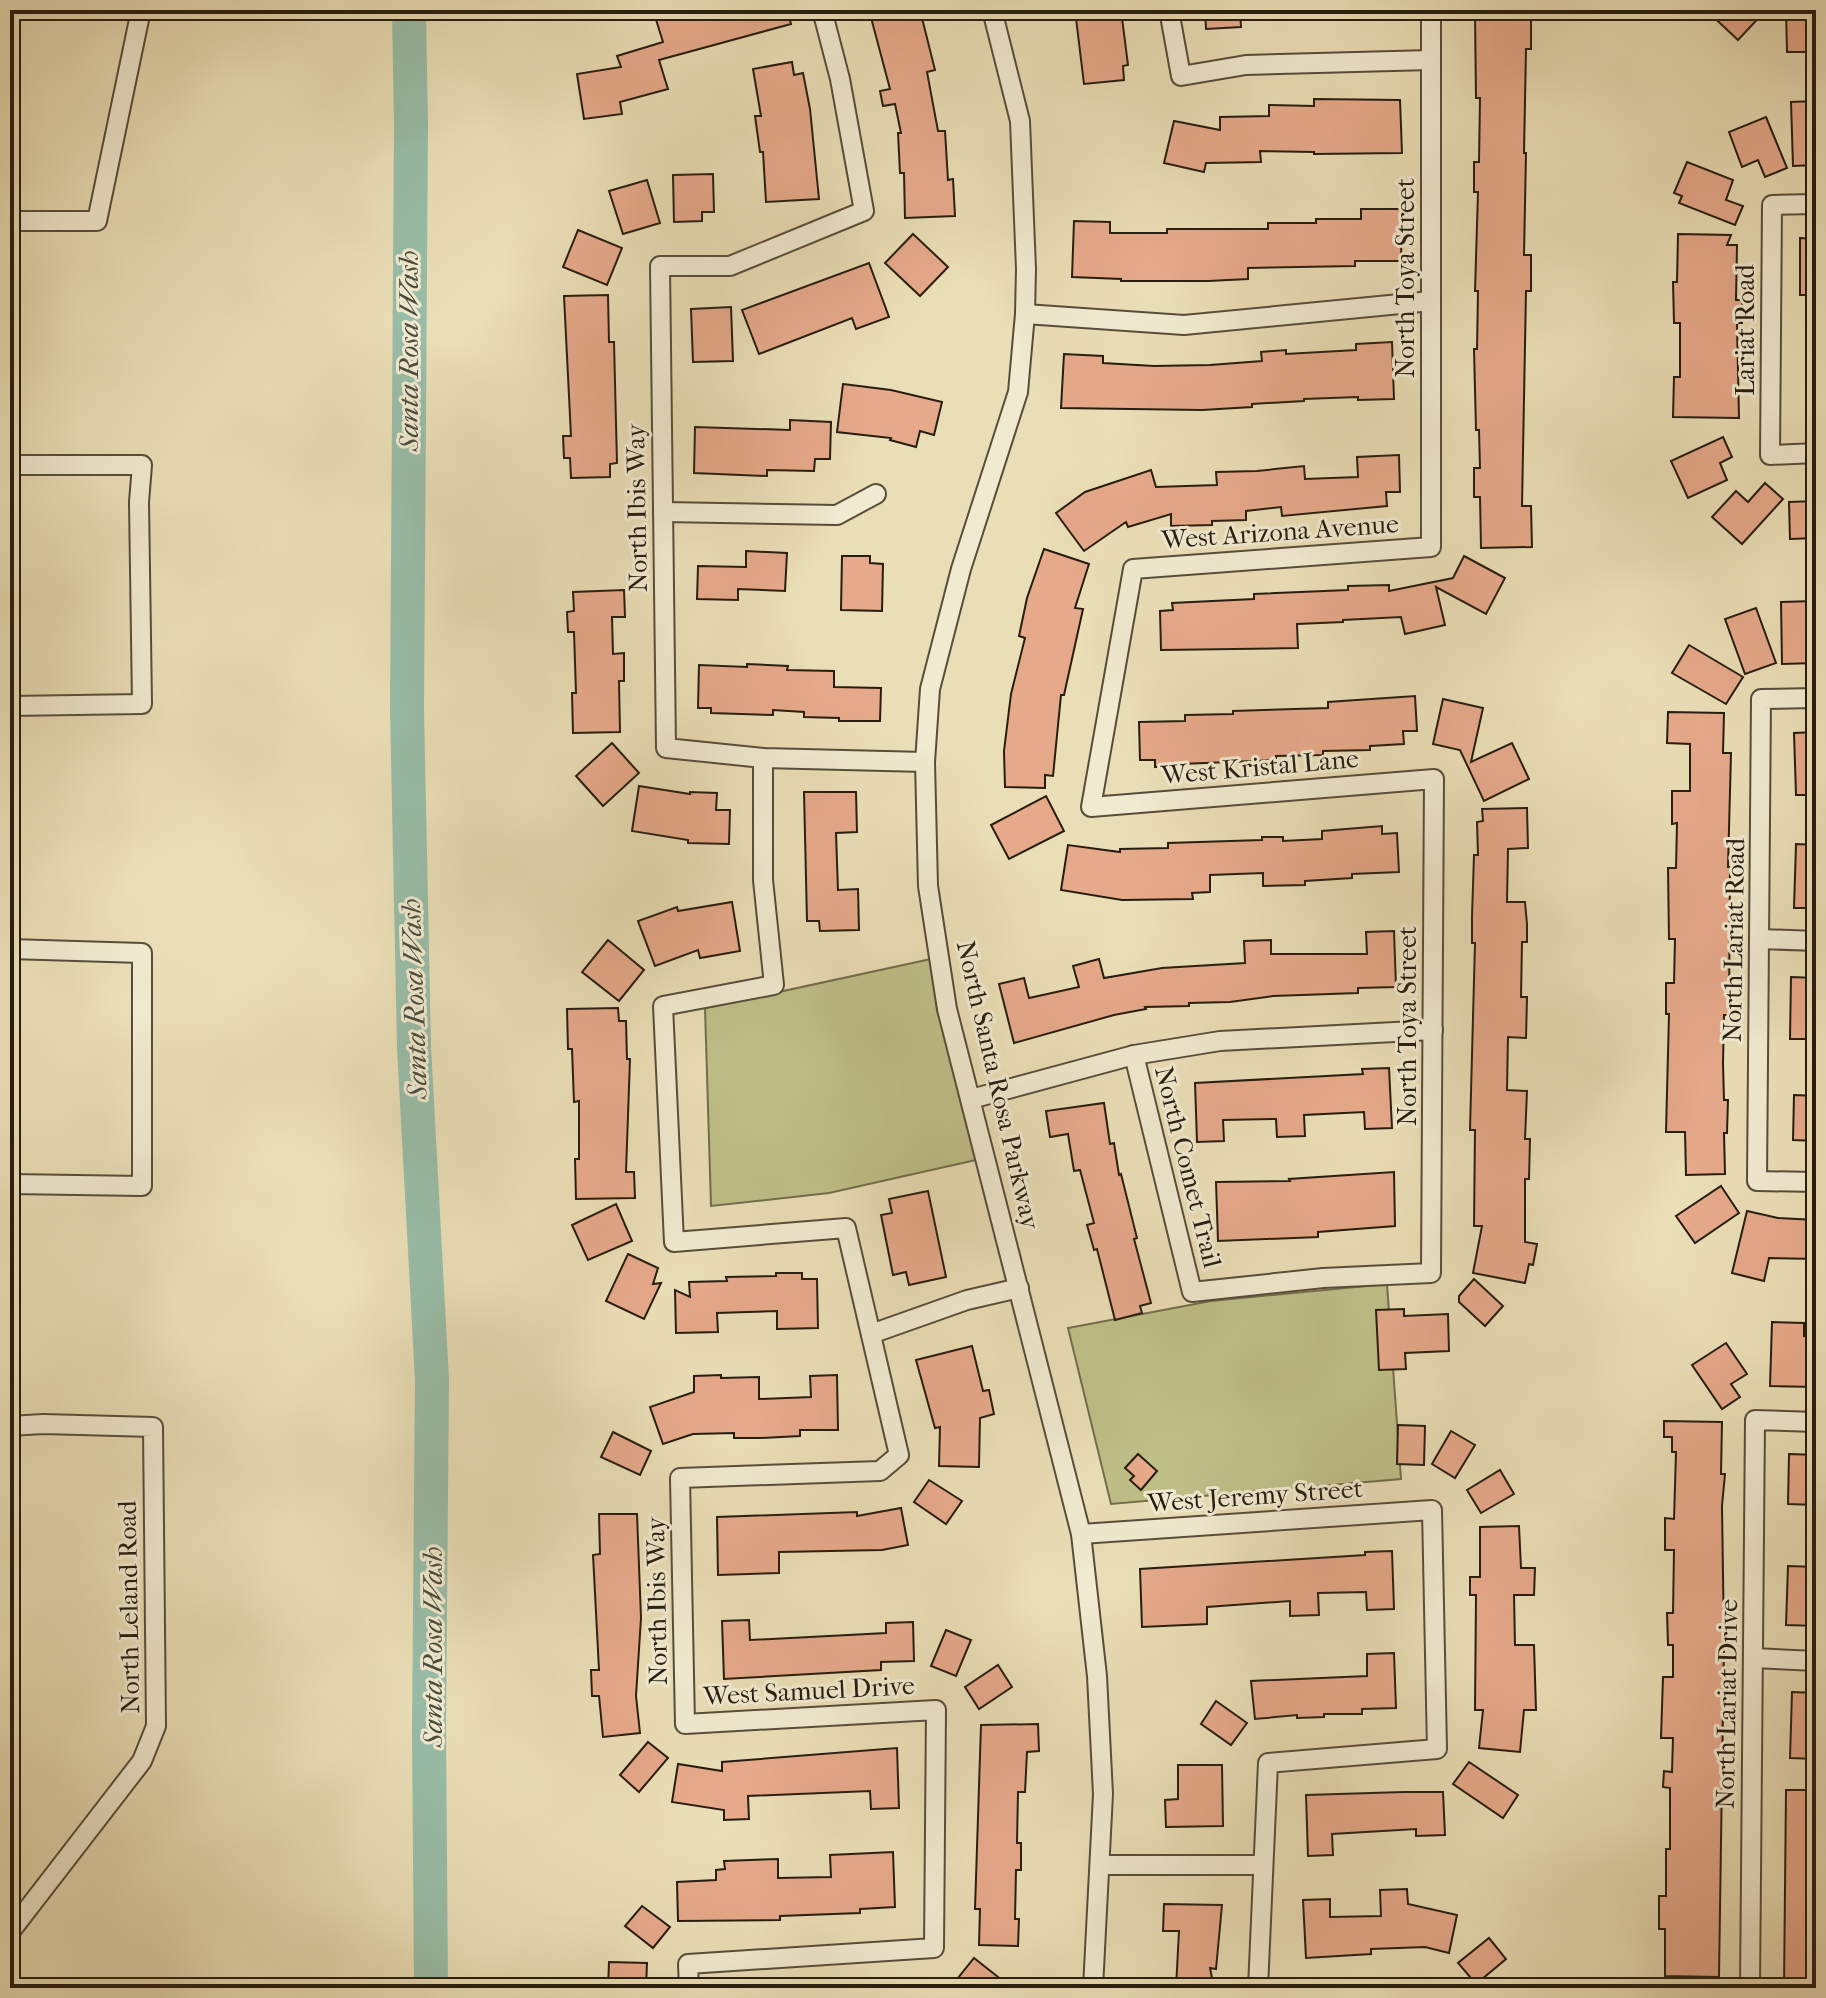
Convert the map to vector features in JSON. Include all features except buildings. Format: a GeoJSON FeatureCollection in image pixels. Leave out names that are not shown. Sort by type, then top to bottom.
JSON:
{"type":"FeatureCollection","features":[{"type":"Feature","properties":{"kind":"street"},"geometry":{"type":"LineString","coordinates":[[10,221],[97,221],[141,10]]}},
{"type":"Feature","properties":{"kind":"street","name":"North Ibis Way"},"geometry":{"type":"LineString","coordinates":[[763,758],[666,748],[660,266],[730,266],[864,211],[840,79],[822,10]]}},
{"type":"Feature","properties":{"kind":"street","name":"North Santa Rosa Parkway"},"geometry":{"type":"LineString","coordinates":[[992,10],[1020,121],[1025,314],[1018,392],[961,569],[930,689],[925,762],[928,886],[947,1009],[1081,1534],[1097,1676],[1103,1794],[1093,1988]]}},
{"type":"Feature","properties":{"kind":"street"},"geometry":{"type":"LineString","coordinates":[[1169,10],[1181,76],[1246,65],[1431,60]]}},
{"type":"Feature","properties":{"kind":"street","name":"North Toya Street"},"geometry":{"type":"LineString","coordinates":[[1431,10],[1431,547]]}},
{"type":"Feature","properties":{"kind":"street","name":"Lariat Road"},"geometry":{"type":"LineString","coordinates":[[1816,204],[1772,205],[1770,455],[1816,453]]}},
{"type":"Feature","properties":{"kind":"street"},"geometry":{"type":"LineString","coordinates":[[1025,314],[1184,325],[1431,301]]}},
{"type":"Feature","properties":{"kind":"street"},"geometry":{"type":"LineString","coordinates":[[10,465],[142,465],[139,502],[142,704],[10,706]]}},
{"type":"Feature","properties":{"kind":"street"},"geometry":{"type":"LineString","coordinates":[[663,512],[837,515],[876,494]]}},
{"type":"Feature","properties":{"kind":"street","name":"West Arizona Avenue"},"geometry":{"type":"LineString","coordinates":[[1091,807],[1133,569],[1431,547]]}},
{"type":"Feature","properties":{"kind":"street","name":"North Lariat Road"},"geometry":{"type":"LineString","coordinates":[[1816,698],[1761,699],[1757,1181],[1816,1182]]}},
{"type":"Feature","properties":{"kind":"street"},"geometry":{"type":"LineString","coordinates":[[925,762],[763,758],[763,880],[774,985],[663,1006],[674,1242],[846,1228],[871,1334],[967,1300],[1019,1288]]}},
{"type":"Feature","properties":{"kind":"street","name":"North Toya Street"},"geometry":{"type":"LineString","coordinates":[[1192,1292],[1323,1278],[1431,1273],[1434,779]]}},
{"type":"Feature","properties":{"kind":"street","name":"West Kristal Lane"},"geometry":{"type":"LineString","coordinates":[[1091,807],[1434,779]]}},
{"type":"Feature","properties":{"kind":"street"},"geometry":{"type":"LineString","coordinates":[[1761,939],[1816,941]]}},
{"type":"Feature","properties":{"kind":"street"},"geometry":{"type":"LineString","coordinates":[[10,949],[142,953],[142,1186],[10,1184]]}},
{"type":"Feature","properties":{"kind":"street"},"geometry":{"type":"LineString","coordinates":[[971,1099],[1134,1055],[1220,1041],[1433,1030]]}},
{"type":"Feature","properties":{"kind":"street","name":"North Comet Trail"},"geometry":{"type":"LineString","coordinates":[[1134,1055],[1192,1292]]}},
{"type":"Feature","properties":{"kind":"street","name":"North Ibis Way"},"geometry":{"type":"LineString","coordinates":[[685,1724],[680,1478],[880,1471],[899,1455],[871,1334]]}},
{"type":"Feature","properties":{"kind":"street","name":"North Lariat Drive"},"geometry":{"type":"LineString","coordinates":[[1750,1988],[1755,1420],[1816,1422]]}},
{"type":"Feature","properties":{"kind":"street","name":"North Leland Road"},"geometry":{"type":"LineString","coordinates":[[10,1426],[153,1427],[156,1726],[142,1761],[10,1932]]}},
{"type":"Feature","properties":{"kind":"street","name":"West Jeremy Street"},"geometry":{"type":"LineString","coordinates":[[1081,1534],[1432,1510],[1437,1749],[1268,1763],[1263,1865]]}},
{"type":"Feature","properties":{"kind":"street"},"geometry":{"type":"LineString","coordinates":[[1753,1658],[1816,1661]]}},
{"type":"Feature","properties":{"kind":"street","name":"West Samuel Drive"},"geometry":{"type":"LineString","coordinates":[[685,1724],[936,1710],[934,1948],[688,1964],[689,1988]]}},
{"type":"Feature","properties":{"kind":"street"},"geometry":{"type":"LineString","coordinates":[[1101,1865],[1263,1865],[1258,1988]]}},
{"type":"Feature","properties":{"kind":"green space"},"geometry":{"type":"Polygon","coordinates":[[[931,959],[976,1160],[829,1193],[711,1206],[705,1008],[931,959]]]}},
{"type":"Feature","properties":{"kind":"green space"},"geometry":{"type":"Polygon","coordinates":[[[1387,1284],[1401,1479],[1111,1504],[1068,1328],[1211,1301],[1387,1284]]]}},
{"type":"Feature","properties":{"kind":"waterway","name":"Santa Rosa Wash"},"geometry":{"type":"LineString","coordinates":[[409,10],[407,710],[414,1047],[432,1380],[429,1727],[431,1988]]}}]}
